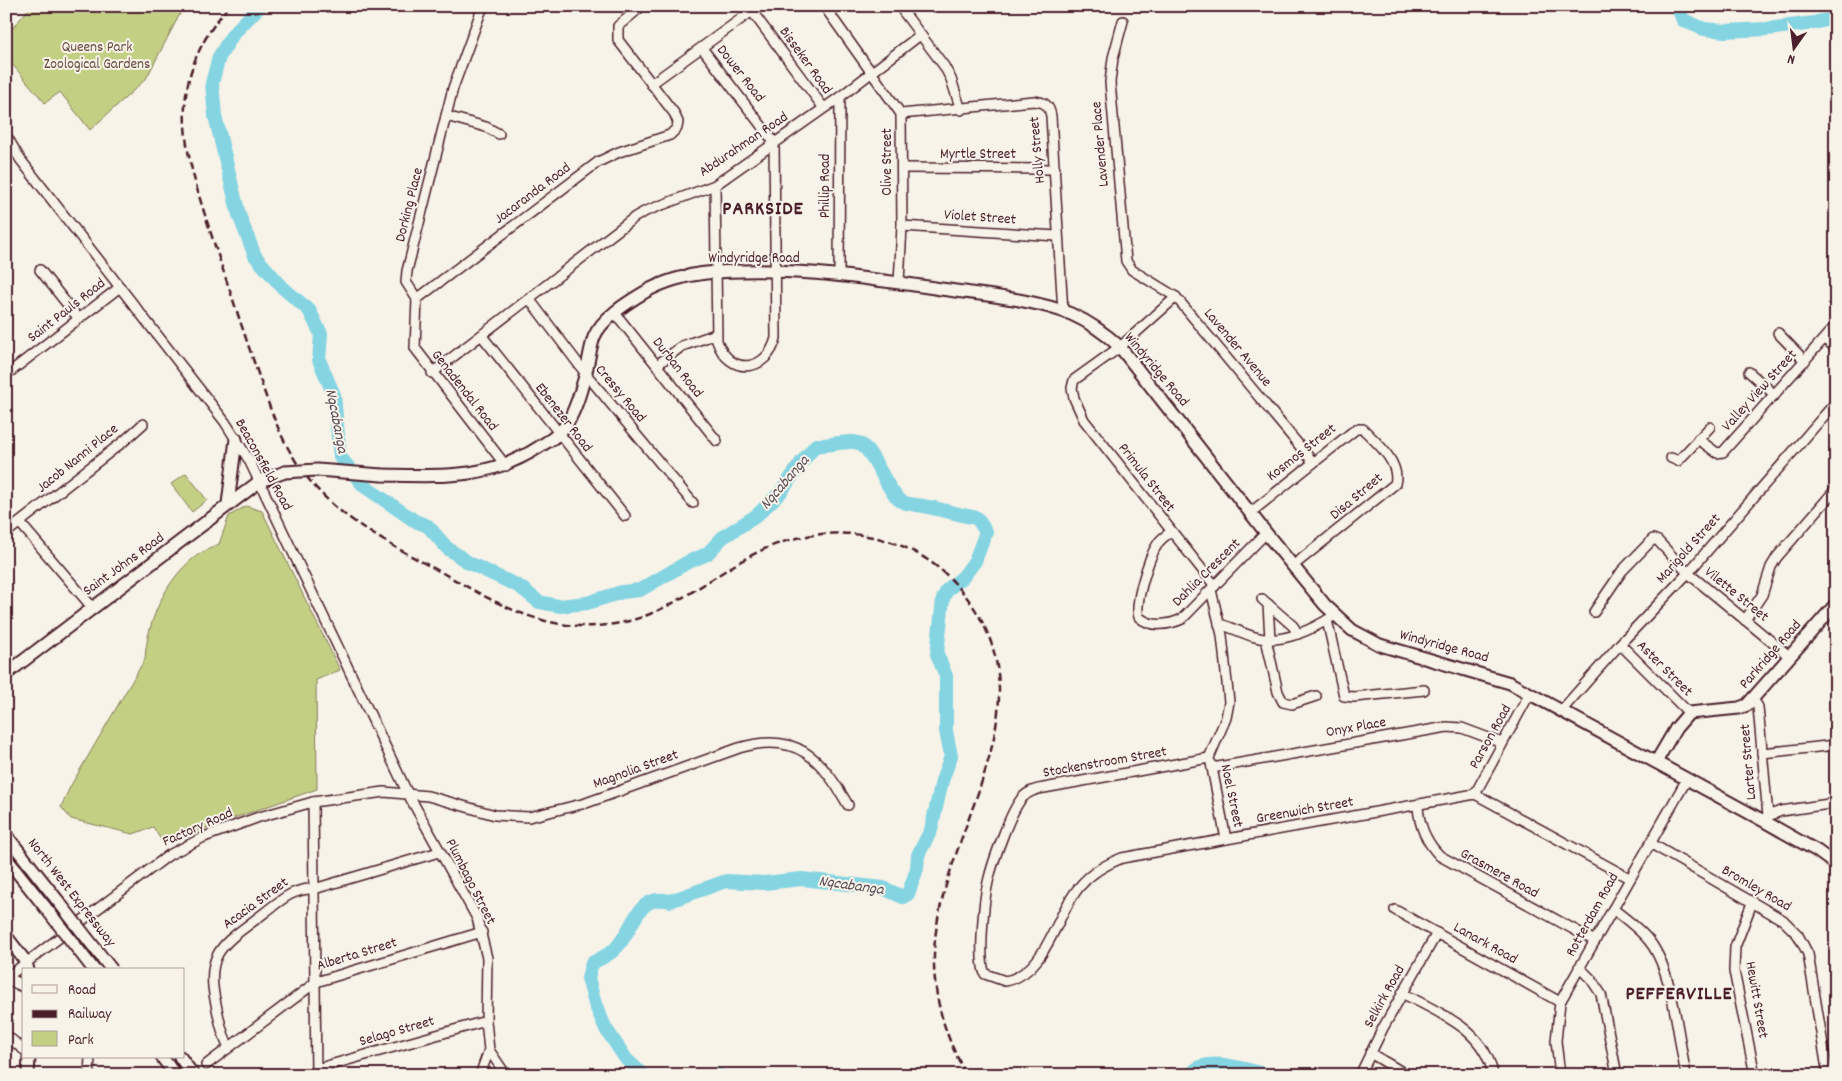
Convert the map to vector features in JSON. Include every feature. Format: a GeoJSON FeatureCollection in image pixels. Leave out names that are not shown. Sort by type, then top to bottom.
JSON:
{"type":"FeatureCollection","features":[{"type":"Feature","properties":{"kind":"street","name":"Dorking Place"},"geometry":{"type":"LineString","coordinates":[[418,299],[406,282],[406,276],[457,75],[483,6]]}},
{"type":"Feature","properties":{"kind":"street"},"geometry":{"type":"LineString","coordinates":[[642,6],[618,26],[618,40],[651,84],[702,48],[753,8]]}},
{"type":"Feature","properties":{"kind":"street","name":"Olive Street"},"geometry":{"type":"LineString","coordinates":[[824,6],[900,114],[902,226],[899,283]]}},
{"type":"Feature","properties":{"kind":"street"},"geometry":{"type":"LineString","coordinates":[[899,6],[951,80],[960,110]]}},
{"type":"Feature","properties":{"kind":"street","name":"Bisseker Road"},"geometry":{"type":"LineString","coordinates":[[753,8],[823,108]]}},
{"type":"Feature","properties":{"kind":"street","name":"Lavender Place"},"geometry":{"type":"LineString","coordinates":[[1123,21],[1110,82],[1124,254],[1128,265]]}},
{"type":"Feature","properties":{"kind":"street","name":"Abdurahman Road"},"geometry":{"type":"LineString","coordinates":[[432,373],[530,300],[634,218],[646,211],[715,185],[840,97],[920,35]]}},
{"type":"Feature","properties":{"kind":"street","name":"Dower Road"},"geometry":{"type":"LineString","coordinates":[[702,48],[774,142]]}},
{"type":"Feature","properties":{"kind":"street","name":"Jacaranda Road"},"geometry":{"type":"LineString","coordinates":[[418,299],[598,162],[619,152],[662,140],[675,131],[678,122],[674,113],[651,84]]}},
{"type":"Feature","properties":{"kind":"street","name":"Phillip Road"},"geometry":{"type":"LineString","coordinates":[[839,276],[840,97]]}},
{"type":"Feature","properties":{"kind":"street","name":"Holly Street"},"geometry":{"type":"LineString","coordinates":[[900,114],[960,110],[1034,101],[1045,103],[1051,116],[1063,312]]}},
{"type":"Feature","properties":{"kind":"street"},"geometry":{"type":"LineString","coordinates":[[446,116],[486,127],[499,134]]}},
{"type":"Feature","properties":{"kind":"street","name":"Beaconsfield Road"},"geometry":{"type":"LineString","coordinates":[[6,135],[20,158],[225,422],[236,439],[260,480],[407,792]]}},
{"type":"Feature","properties":{"kind":"street"},"geometry":{"type":"LineString","coordinates":[[715,185],[716,334],[720,350],[734,363],[752,365],[765,358],[773,347],[776,338],[774,142]]}},
{"type":"Feature","properties":{"kind":"street","name":"Myrtle Street"},"geometry":{"type":"LineString","coordinates":[[902,168],[1055,169]]}},
{"type":"Feature","properties":{"kind":"street","name":"Violet Street"},"geometry":{"type":"LineString","coordinates":[[902,226],[1057,236]]}},
{"type":"Feature","properties":{"kind":"street","name":"Lavender Avenue"},"geometry":{"type":"LineString","coordinates":[[1128,265],[1176,297],[1313,462]]}},
{"type":"Feature","properties":{"kind":"street"},"geometry":{"type":"LineString","coordinates":[[40,270],[79,319]]}},
{"type":"Feature","properties":{"kind":"street","name":"Windyridge Road"},"geometry":{"type":"LineString","coordinates":[[260,480],[286,472],[317,470],[382,475],[455,476],[506,466],[558,435],[569,420],[586,374],[598,330],[615,313],[659,285],[703,273],[776,272],[839,276],[1024,301],[1063,312],[1086,322],[1120,348],[1294,566],[1331,617],[1380,645],[1498,678],[1687,779],[1765,818],[1836,865]]}},
{"type":"Feature","properties":{"kind":"street","name":"Saint Pauls Road"},"geometry":{"type":"LineString","coordinates":[[6,375],[120,287]]}},
{"type":"Feature","properties":{"kind":"street"},"geometry":{"type":"LineString","coordinates":[[1120,348],[1176,297]]}},
{"type":"Feature","properties":{"kind":"street","name":"Genadendal Road"},"geometry":{"type":"LineString","coordinates":[[418,299],[415,348],[432,373],[506,466]]}},
{"type":"Feature","properties":{"kind":"street","name":"Cressy Road"},"geometry":{"type":"LineString","coordinates":[[530,300],[586,374],[693,504]]}},
{"type":"Feature","properties":{"kind":"street","name":"Durban Road"},"geometry":{"type":"LineString","coordinates":[[615,313],[717,441]]}},
{"type":"Feature","properties":{"kind":"street","name":"Valley View Street"},"geometry":{"type":"LineString","coordinates":[[1698,439],[1717,454],[1723,452],[1836,325]]}},
{"type":"Feature","properties":{"kind":"street"},"geometry":{"type":"LineString","coordinates":[[1778,333],[1805,361]]}},
{"type":"Feature","properties":{"kind":"street"},"geometry":{"type":"LineString","coordinates":[[657,365],[682,346],[716,334]]}},
{"type":"Feature","properties":{"kind":"street","name":"Ebenezer Road"},"geometry":{"type":"LineString","coordinates":[[482,336],[558,435],[625,516]]}},
{"type":"Feature","properties":{"kind":"street"},"geometry":{"type":"LineString","coordinates":[[1825,338],[1836,348]]}},
{"type":"Feature","properties":{"kind":"street","name":"Primula Street"},"geometry":{"type":"LineString","coordinates":[[1120,348],[1074,380],[1072,388],[1074,398],[1084,420],[1213,588]]}},
{"type":"Feature","properties":{"kind":"street"},"geometry":{"type":"LineString","coordinates":[[1749,372],[1775,395]]}},
{"type":"Feature","properties":{"kind":"street","name":"Marigold Street"},"geometry":{"type":"LineString","coordinates":[[1561,711],[1620,644],[1688,573],[1836,402]]}},
{"type":"Feature","properties":{"kind":"street","name":"Jacob Nanni Place"},"geometry":{"type":"LineString","coordinates":[[6,533],[143,424]]}},
{"type":"Feature","properties":{"kind":"street"},"geometry":{"type":"LineString","coordinates":[[1670,458],[1678,461],[1710,427]]}},
{"type":"Feature","properties":{"kind":"street","name":"Kosmos Street"},"geometry":{"type":"LineString","coordinates":[[1250,513],[1356,429],[1363,429],[1372,438]]}},
{"type":"Feature","properties":{"kind":"street","name":"Disa Street"},"geometry":{"type":"LineString","coordinates":[[1294,566],[1395,484],[1396,472],[1393,464],[1372,438]]}},
{"type":"Feature","properties":{"kind":"street"},"geometry":{"type":"LineString","coordinates":[[228,504],[236,439]]}},
{"type":"Feature","properties":{"kind":"street","name":"Saint Johns Road"},"geometry":{"type":"LineString","coordinates":[[6,674],[260,480]]}},
{"type":"Feature","properties":{"kind":"street"},"geometry":{"type":"LineString","coordinates":[[1745,620],[1762,595],[1771,567],[1777,557],[1836,489]]}},
{"type":"Feature","properties":{"kind":"street"},"geometry":{"type":"LineString","coordinates":[[20,523],[92,608]]}},
{"type":"Feature","properties":{"kind":"street","name":"Dahlia Crescent"},"geometry":{"type":"LineString","coordinates":[[1171,532],[1156,546],[1149,562],[1137,607],[1139,617],[1154,624],[1175,622],[1191,612],[1266,533]]}},
{"type":"Feature","properties":{"kind":"street","name":"Vilette Street"},"geometry":{"type":"LineString","coordinates":[[1594,612],[1622,571],[1653,539],[1658,541],[1688,573],[1789,656]]}},
{"type":"Feature","properties":{"kind":"street"},"geometry":{"type":"LineString","coordinates":[[1210,763],[1226,718],[1229,702],[1213,588]]}},
{"type":"Feature","properties":{"kind":"street"},"geometry":{"type":"LineString","coordinates":[[1298,634],[1293,626],[1265,601],[1268,639],[1278,692],[1283,702],[1292,704],[1316,696]]}},
{"type":"Feature","properties":{"kind":"street","name":"Parkridge Road"},"geometry":{"type":"LineString","coordinates":[[1689,713],[1739,708],[1753,699],[1836,604]]}},
{"type":"Feature","properties":{"kind":"street"},"geometry":{"type":"LineString","coordinates":[[1219,624],[1268,639],[1298,634],[1331,617],[1344,696],[1351,697],[1424,690]]}},
{"type":"Feature","properties":{"kind":"street","name":"Aster Street"},"geometry":{"type":"LineString","coordinates":[[1620,644],[1689,713]]}},
{"type":"Feature","properties":{"kind":"street","name":"Parson Road"},"geometry":{"type":"LineString","coordinates":[[1475,794],[1530,694]]}},
{"type":"Feature","properties":{"kind":"street","name":"Larter Street"},"geometry":{"type":"LineString","coordinates":[[1753,699],[1758,707],[1765,818]]}},
{"type":"Feature","properties":{"kind":"street"},"geometry":{"type":"LineString","coordinates":[[1656,762],[1676,728],[1689,713]]}},
{"type":"Feature","properties":{"kind":"street","name":"Onyx Place"},"geometry":{"type":"LineString","coordinates":[[1210,763],[1447,727],[1462,728],[1502,743]]}},
{"type":"Feature","properties":{"kind":"street","name":"Magnolia Street"},"geometry":{"type":"LineString","coordinates":[[407,792],[495,815],[529,817],[586,803],[752,744],[777,742],[799,748],[819,762],[832,777],[848,805]]}},
{"type":"Feature","properties":{"kind":"street"},"geometry":{"type":"LineString","coordinates":[[1762,753],[1836,745]]}},
{"type":"Feature","properties":{"kind":"street","name":"Noel Street"},"geometry":{"type":"LineString","coordinates":[[1210,763],[1226,839]]}},
{"type":"Feature","properties":{"kind":"street","name":"Stockenstroom Street"},"geometry":{"type":"LineString","coordinates":[[1023,974],[1011,980],[998,980],[985,974],[982,958],[988,883],[1008,828],[1023,798],[1034,790],[1210,763]]}},
{"type":"Feature","properties":{"kind":"street","name":"Rotterdam Road"},"geometry":{"type":"LineString","coordinates":[[1560,1075],[1556,1041],[1560,1002],[1687,779]]}},
{"type":"Feature","properties":{"kind":"street","name":"Factory Road"},"geometry":{"type":"LineString","coordinates":[[27,966],[169,855],[228,828],[313,802],[384,792],[407,792]]}},
{"type":"Feature","properties":{"kind":"street","name":"Plumbago Street"},"geometry":{"type":"LineString","coordinates":[[407,792],[472,909],[482,932],[487,958],[486,1021],[489,1050],[506,1075]]}},
{"type":"Feature","properties":{"kind":"street"},"geometry":{"type":"LineString","coordinates":[[1475,794],[1629,878]]}},
{"type":"Feature","properties":{"kind":"street","name":"Greenwich Street"},"geometry":{"type":"LineString","coordinates":[[1023,974],[1037,960],[1080,885],[1100,869],[1117,860],[1139,854],[1418,806],[1475,794]]}},
{"type":"Feature","properties":{"kind":"street"},"geometry":{"type":"LineString","coordinates":[[313,802],[316,1072]]}},
{"type":"Feature","properties":{"kind":"street"},"geometry":{"type":"LineString","coordinates":[[1765,818],[1781,811],[1836,803]]}},
{"type":"Feature","properties":{"kind":"street","name":"Grasmere Road"},"geometry":{"type":"LineString","coordinates":[[1418,806],[1418,818],[1423,831],[1433,849],[1440,856],[1594,941]]}},
{"type":"Feature","properties":{"kind":"street","name":"North West Expressway"},"geometry":{"type":"LineString","coordinates":[[6,835],[110,968]]}},
{"type":"Feature","properties":{"kind":"street","name":"Bromley Road"},"geometry":{"type":"LineString","coordinates":[[1650,843],[1789,924],[1808,954],[1828,1075]]}},
{"type":"Feature","properties":{"kind":"street","name":"Acacia Street"},"geometry":{"type":"LineString","coordinates":[[230,1047],[222,1032],[210,976],[215,957],[227,942],[299,889],[314,889],[439,852]]}},
{"type":"Feature","properties":{"kind":"street","name":"North West Expressway"},"geometry":{"type":"LineString","coordinates":[[6,858],[92,968]]}},
{"type":"Feature","properties":{"kind":"street","name":"Hewitt Street"},"geometry":{"type":"LineString","coordinates":[[1752,903],[1735,947],[1734,971],[1755,1075]]}},
{"type":"Feature","properties":{"kind":"street"},"geometry":{"type":"LineString","coordinates":[[1613,909],[1640,931],[1659,956],[1666,976],[1686,1075]]}},
{"type":"Feature","properties":{"kind":"street","name":"Lanark Road"},"geometry":{"type":"LineString","coordinates":[[1395,910],[1560,1002]]}},
{"type":"Feature","properties":{"kind":"street","name":"Alberta Street"},"geometry":{"type":"LineString","coordinates":[[206,1066],[316,982],[482,932]]}},
{"type":"Feature","properties":{"kind":"street","name":"Selkirk Road"},"geometry":{"type":"LineString","coordinates":[[1360,1075],[1402,993],[1437,933]]}},
{"type":"Feature","properties":{"kind":"street"},"geometry":{"type":"LineString","coordinates":[[6,936],[27,966]]}},
{"type":"Feature","properties":{"kind":"street"},"geometry":{"type":"LineString","coordinates":[[1579,967],[1591,978],[1601,994],[1617,1075]]}},
{"type":"Feature","properties":{"kind":"street","name":"Factory Road"},"geometry":{"type":"LineString","coordinates":[[6,978],[22,969]]}},
{"type":"Feature","properties":{"kind":"street"},"geometry":{"type":"LineString","coordinates":[[6,978],[22,985]]}},
{"type":"Feature","properties":{"kind":"street"},"geometry":{"type":"LineString","coordinates":[[1402,993],[1461,1026],[1473,1035],[1488,1053],[1493,1075]]}},
{"type":"Feature","properties":{"kind":"street","name":"Selago Street"},"geometry":{"type":"LineString","coordinates":[[316,1072],[486,1021]]}},
{"type":"Feature","properties":{"kind":"street"},"geometry":{"type":"LineString","coordinates":[[6,1035],[22,1048]]}},
{"type":"Feature","properties":{"kind":"street"},"geometry":{"type":"LineString","coordinates":[[480,1075],[489,1050]]}},
{"type":"Feature","properties":{"kind":"street"},"geometry":{"type":"LineString","coordinates":[[1370,1053],[1408,1075]]}},
{"type":"Feature","properties":{"kind":"street"},"geometry":{"type":"LineString","coordinates":[[28,1075],[29,1058]]}},
{"type":"Feature","properties":{"kind":"street"},"geometry":{"type":"LineString","coordinates":[[89,1075],[90,1058]]}},
{"type":"Feature","properties":{"kind":"street"},"geometry":{"type":"LineString","coordinates":[[163,1058],[175,1075]]}},
{"type":"Feature","properties":{"kind":"street"},"geometry":{"type":"LineString","coordinates":[[181,1058],[193,1075]]}},
{"type":"Feature","properties":{"kind":"green space","name":"Queens Park Zoological Gardens"},"geometry":{"type":"Polygon","coordinates":[[[31,6],[184,6],[146,79],[90,130],[60,92],[45,103],[6,57],[6,36],[31,6]]]}},
{"type":"Feature","properties":{"kind":"green space"},"geometry":{"type":"Polygon","coordinates":[[[186,473],[207,500],[192,512],[171,484],[186,473]]]}},
{"type":"Feature","properties":{"kind":"green space"},"geometry":{"type":"Polygon","coordinates":[[[246,506],[262,511],[340,670],[316,680],[317,789],[163,843],[153,827],[133,834],[71,819],[61,807],[70,787],[145,659],[149,631],[167,590],[184,567],[195,557],[219,544],[229,516],[246,506]]]}},
{"type":"Feature","properties":{"kind":"waterway","name":"Nqcabanga"},"geometry":{"type":"LineString","coordinates":[[260,6],[233,34],[219,57],[212,83],[215,116],[239,215],[255,256],[283,288],[309,310],[321,334],[319,360],[334,395],[340,457],[364,486],[415,521],[428,526],[447,548],[469,563],[520,587],[539,602],[559,606],[587,603],[622,592],[640,590],[688,562],[707,554],[723,537],[756,516],[781,492],[816,445],[849,442],[861,444],[867,450],[895,496],[901,501],[977,518],[986,532],[975,561],[963,577],[947,590],[943,599],[937,654],[946,676],[946,731],[951,756],[942,781],[931,830],[918,855],[917,869],[908,894],[903,897],[883,888],[802,879],[764,883],[726,881],[670,901],[659,900],[650,902],[637,915],[615,949],[592,963],[588,978],[595,1004],[606,1029],[626,1059],[643,1075]]}},
{"type":"Feature","properties":{"kind":"waterway"},"geometry":{"type":"LineString","coordinates":[[1677,6],[1683,20],[1704,29],[1725,31],[1767,29],[1814,23],[1836,17]]}},
{"type":"Feature","properties":{"kind":"waterway","name":"Nqcabanga"},"geometry":{"type":"LineString","coordinates":[[1191,1075],[1205,1065],[1215,1064],[1238,1067],[1267,1075]]}},
{"type":"Feature","properties":{"kind":"railway"},"geometry":{"type":"LineString","coordinates":[[229,6],[207,36],[193,65],[186,94],[185,123],[188,152],[204,213],[277,425],[288,449],[309,479],[341,511],[359,525],[398,549],[489,598],[528,616],[564,625],[607,625],[645,616],[675,602],[745,559],[772,546],[801,537],[830,534],[858,535],[887,541],[913,552],[938,568],[960,589],[987,632],[998,675],[997,719],[988,763],[943,896],[935,940],[935,975],[940,1010],[951,1044],[967,1075]]}},
{"type":"Feature","properties":{"kind":"district","name":"PARKSIDE"},"geometry":{"type":"Point","coordinates":[763,210]}},
{"type":"Feature","properties":{"kind":"district","name":"PEFFERVILLE"},"geometry":{"type":"Point","coordinates":[1679,995]}}]}
